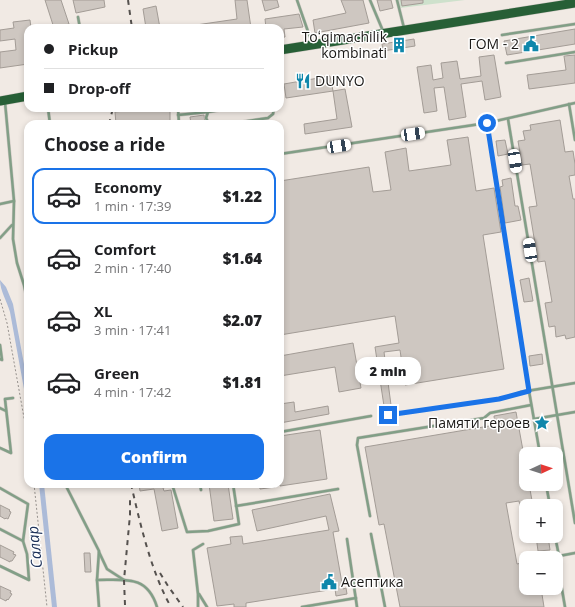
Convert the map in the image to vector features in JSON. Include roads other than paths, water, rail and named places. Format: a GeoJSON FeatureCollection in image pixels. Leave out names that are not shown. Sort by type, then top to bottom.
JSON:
{"type":"FeatureCollection","features":[{"type":"Feature","properties":{"kind":"main road"},"geometry":{"type":"LineString","coordinates":[[284,55],[404,30],[558,3],[575,3]]}},
{"type":"Feature","properties":{"kind":"main road"},"geometry":{"type":"LineString","coordinates":[[284,49],[575,8]]}},
{"type":"Feature","properties":{"kind":"main road"},"geometry":{"type":"LineString","coordinates":[[2,98],[24,93]]}},
{"type":"Feature","properties":{"kind":"main road"},"geometry":{"type":"LineString","coordinates":[[2,98],[24,96]]}},
{"type":"Feature","properties":{"kind":"lane"},"geometry":{"type":"LineString","coordinates":[[297,0],[313,45]]}},
{"type":"Feature","properties":{"kind":"lane"},"geometry":{"type":"LineString","coordinates":[[370,0],[384,34]]}},
{"type":"Feature","properties":{"kind":"lane"},"geometry":{"type":"LineString","coordinates":[[397,0],[404,30]]}},
{"type":"Feature","properties":{"kind":"lane"},"geometry":{"type":"LineString","coordinates":[[78,17],[79,24]]}},
{"type":"Feature","properties":{"kind":"lane"},"geometry":{"type":"LineString","coordinates":[[502,35],[575,24]]}},
{"type":"Feature","properties":{"kind":"lane"},"geometry":{"type":"LineString","coordinates":[[506,63],[575,52]]}},
{"type":"Feature","properties":{"kind":"lane"},"geometry":{"type":"LineString","coordinates":[[2,98],[14,201],[12,225],[16,263],[24,285]]}},
{"type":"Feature","properties":{"kind":"lane"},"geometry":{"type":"LineString","coordinates":[[284,153],[487,123],[575,103]]}},
{"type":"Feature","properties":{"kind":"lane"},"geometry":{"type":"LineString","coordinates":[[569,104],[575,140]]}},
{"type":"Feature","properties":{"kind":"lane"},"geometry":{"type":"LineString","coordinates":[[179,120],[178,115],[208,112],[206,118],[207,120]]}},
{"type":"Feature","properties":{"kind":"lane"},"geometry":{"type":"LineString","coordinates":[[255,120],[268,118],[273,112]]}},
{"type":"Feature","properties":{"kind":"lane"},"geometry":{"type":"LineString","coordinates":[[508,119],[575,523]]}},
{"type":"Feature","properties":{"kind":"lane"},"geometry":{"type":"LineString","coordinates":[[487,123],[539,447]]}},
{"type":"Feature","properties":{"kind":"lane"},"geometry":{"type":"LineString","coordinates":[[0,204],[14,201]]}},
{"type":"Feature","properties":{"kind":"lane"},"geometry":{"type":"LineString","coordinates":[[0,238],[12,225]]}},
{"type":"Feature","properties":{"kind":"lane"},"geometry":{"type":"LineString","coordinates":[[0,345],[2,360],[0,359]]}},
{"type":"Feature","properties":{"kind":"lane"},"geometry":{"type":"LineString","coordinates":[[388,415],[499,399],[529,391],[575,383]]}},
{"type":"Feature","properties":{"kind":"lane"},"geometry":{"type":"LineString","coordinates":[[0,448],[11,453],[5,399],[13,398]]}},
{"type":"Feature","properties":{"kind":"lane"},"geometry":{"type":"LineString","coordinates":[[370,516],[357,445],[358,438],[484,418],[490,412],[531,405]]}},
{"type":"Feature","properties":{"kind":"lane"},"geometry":{"type":"LineString","coordinates":[[0,408],[6,412]]}},
{"type":"Feature","properties":{"kind":"lane"},"geometry":{"type":"LineString","coordinates":[[534,419],[575,412]]}},
{"type":"Feature","properties":{"kind":"lane"},"geometry":{"type":"LineString","coordinates":[[284,431],[371,416]]}},
{"type":"Feature","properties":{"kind":"lane"},"geometry":{"type":"LineString","coordinates":[[0,488],[28,504],[22,541],[27,554],[29,580],[0,566]]}},
{"type":"Feature","properties":{"kind":"lane"},"geometry":{"type":"LineString","coordinates":[[67,488],[107,569],[124,580]]}},
{"type":"Feature","properties":{"kind":"lane"},"geometry":{"type":"LineString","coordinates":[[173,488],[187,532],[208,531],[239,524],[234,488]]}},
{"type":"Feature","properties":{"kind":"lane"},"geometry":{"type":"LineString","coordinates":[[236,506],[338,489]]}},
{"type":"Feature","properties":{"kind":"lane"},"geometry":{"type":"LineString","coordinates":[[0,529],[22,541]]}},
{"type":"Feature","properties":{"kind":"lane"},"geometry":{"type":"LineString","coordinates":[[371,534],[385,607]]}},
{"type":"Feature","properties":{"kind":"lane"},"geometry":{"type":"LineString","coordinates":[[347,539],[357,607]]}},
{"type":"Feature","properties":{"kind":"lane"},"geometry":{"type":"LineString","coordinates":[[198,607],[193,550],[203,544]]}},
{"type":"Feature","properties":{"kind":"lane"},"geometry":{"type":"LineString","coordinates":[[99,551],[97,580],[99,607]]}},
{"type":"Feature","properties":{"kind":"lane"},"geometry":{"type":"LineString","coordinates":[[563,555],[575,553]]}},
{"type":"Feature","properties":{"kind":"lane"},"geometry":{"type":"LineString","coordinates":[[97,580],[124,580],[141,583],[153,594],[157,607]]}},
{"type":"Feature","properties":{"kind":"lane"},"geometry":{"type":"LineString","coordinates":[[198,594],[207,607]]}},
{"type":"Feature","properties":{"kind":"lane"},"geometry":{"type":"LineString","coordinates":[[563,595],[565,607]]}},
{"type":"Feature","properties":{"kind":"lane"},"geometry":{"type":"LineString","coordinates":[[302,607],[356,598]]}},
{"type":"Feature","properties":{"kind":"water"},"geometry":{"type":"Polygon","coordinates":[[[0,280],[6,287],[13,304],[24,364],[24,389],[10,312],[0,280]]]}},
{"type":"Feature","properties":{"kind":"water","name":"Салар"},"geometry":{"type":"Polygon","coordinates":[[[39,488],[44,488],[57,607],[52,607],[39,488]]]}},
{"type":"Feature","properties":{"kind":"railway"},"geometry":{"type":"LineString","coordinates":[[128,0],[131,24]]}},
{"type":"Feature","properties":{"kind":"railway"},"geometry":{"type":"LineString","coordinates":[[110,120],[112,112]]}},
{"type":"Feature","properties":{"kind":"railway"},"geometry":{"type":"LineString","coordinates":[[132,488],[142,531],[152,563],[171,607]]}},
{"type":"Feature","properties":{"kind":"railway"},"geometry":{"type":"LineString","coordinates":[[125,605],[124,580],[130,515],[130,496]]}},
{"type":"Feature","properties":{"kind":"railway"},"geometry":{"type":"LineString","coordinates":[[160,573],[183,607]]}},
{"type":"Feature","properties":{"kind":"place","name":"ГОМ - 2"},"geometry":{"type":"Point","coordinates":[531,44]}},
{"type":"Feature","properties":{"kind":"place","name":"Toʻqimachilik kombinati"},"geometry":{"type":"Point","coordinates":[399,45]}},
{"type":"Feature","properties":{"kind":"place","name":"DUNYO"},"geometry":{"type":"Point","coordinates":[303,81]}},
{"type":"Feature","properties":{"kind":"place","name":"Памяти героев"},"geometry":{"type":"Point","coordinates":[542,423]}},
{"type":"Feature","properties":{"kind":"place","name":"Асептика"},"geometry":{"type":"Point","coordinates":[329,582]}}]}
